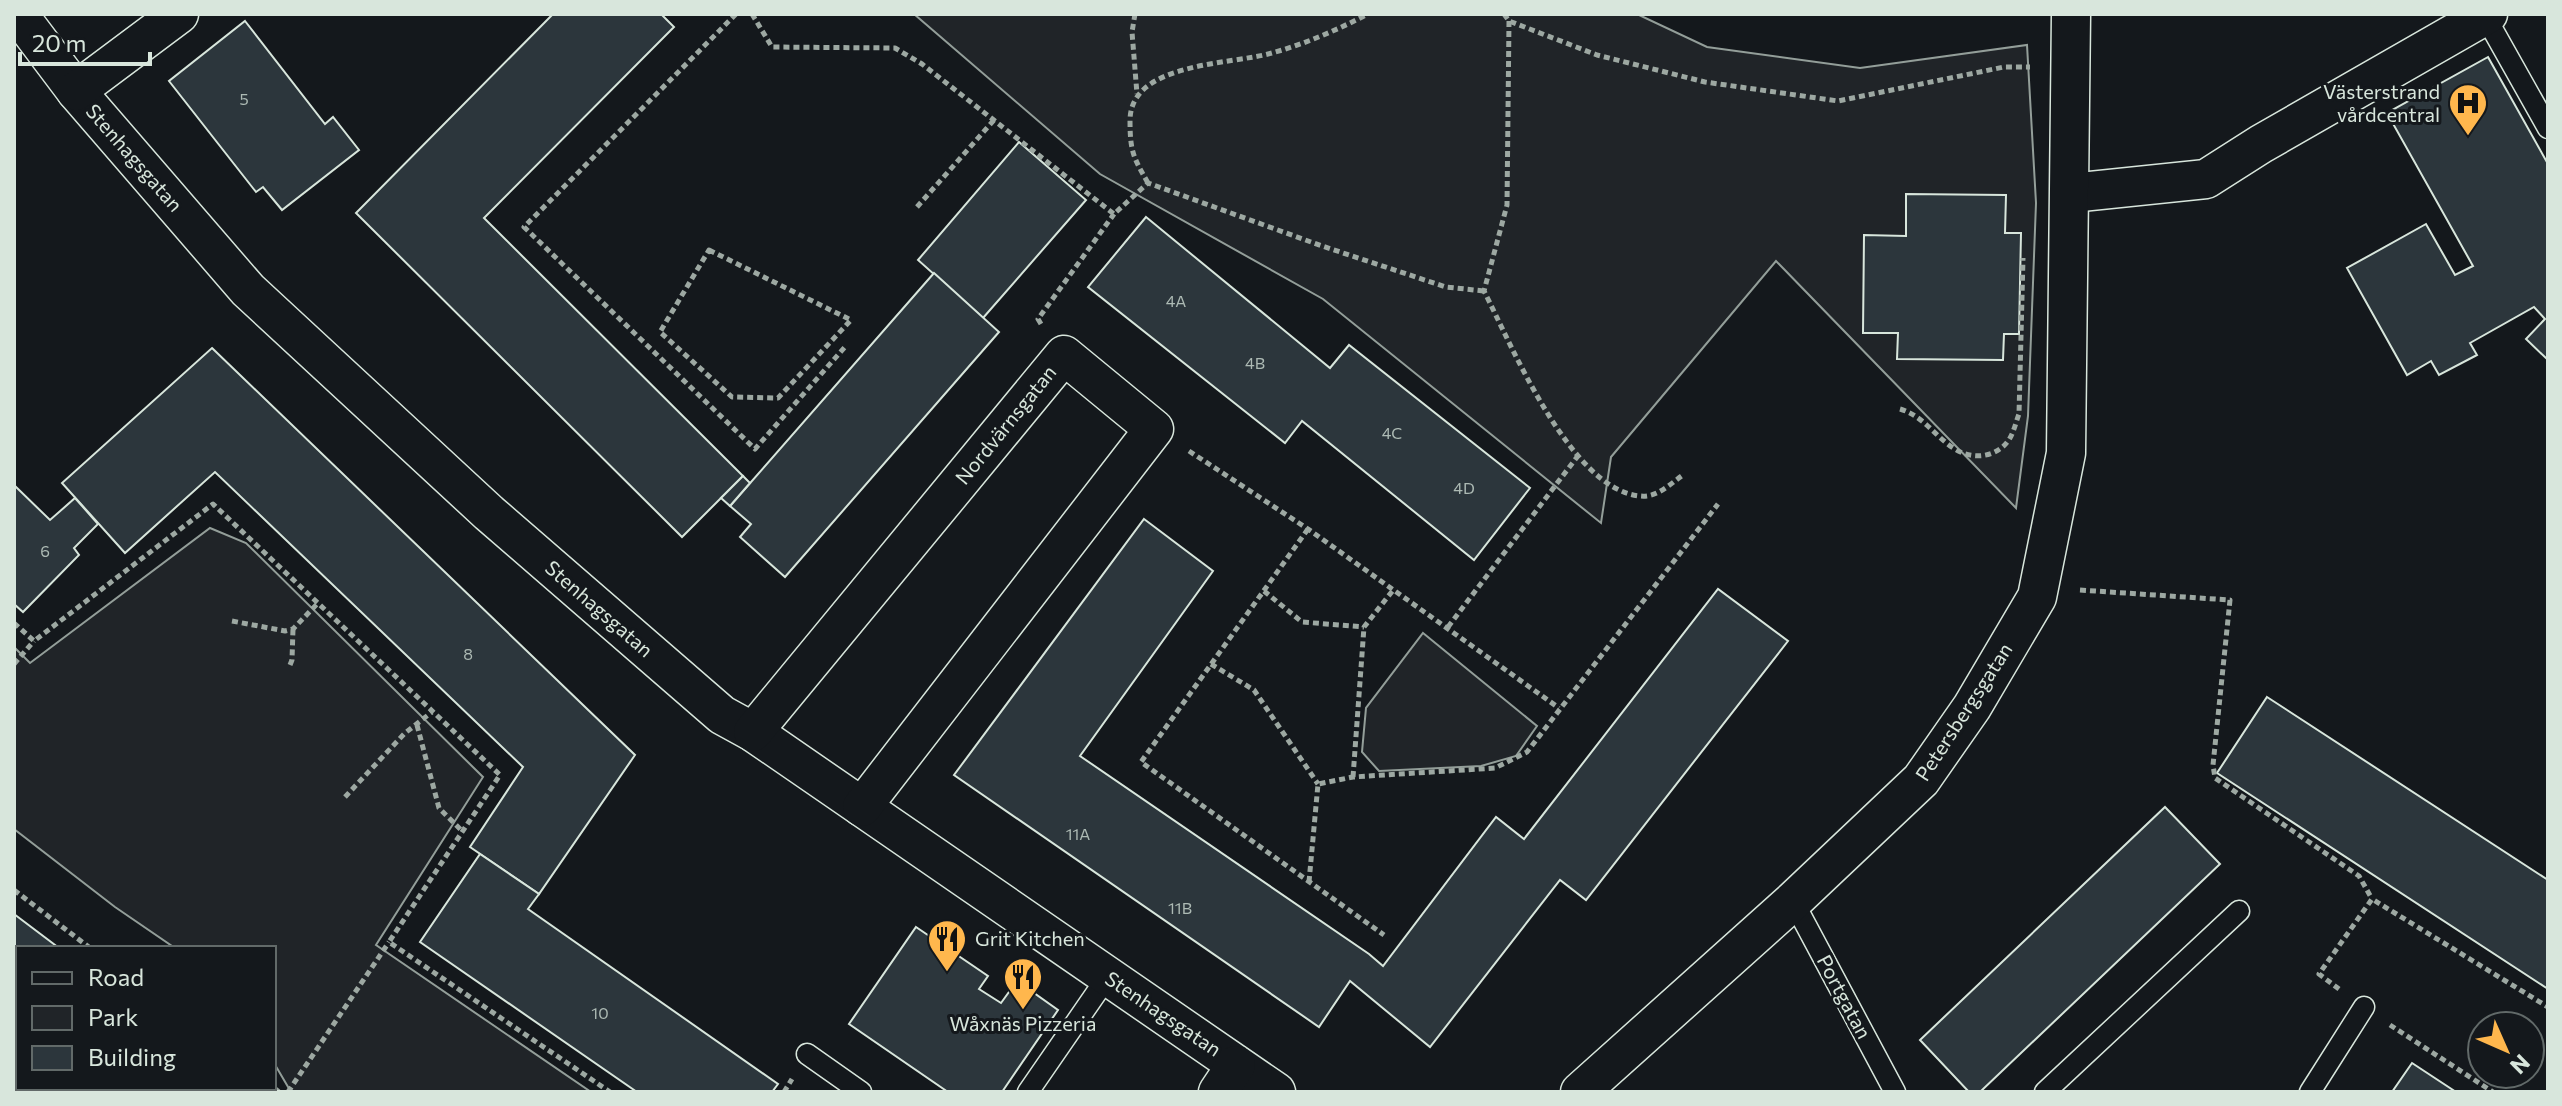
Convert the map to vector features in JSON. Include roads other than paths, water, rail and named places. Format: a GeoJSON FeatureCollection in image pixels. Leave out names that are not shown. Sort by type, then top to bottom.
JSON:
{"type":"FeatureCollection","features":[{"type":"Feature","properties":{"kind":"street","name":"Stenhagsgatan"},"geometry":{"type":"LineString","coordinates":[[18,14],[76,91],[248,290],[489,513],[722,715],[753,732],[1108,976],[1227,1078],[1276,1092]]}},
{"type":"Feature","properties":{"kind":"street"},"geometry":{"type":"LineString","coordinates":[[76,91],[179,14]]}},
{"type":"Feature","properties":{"kind":"street","name":"Petersbergsgatan"},"geometry":{"type":"LineString","coordinates":[[1580,1092],[1793,901],[1921,780],[1972,707],[2037,597],[2066,453],[2071,14]]}},
{"type":"Feature","properties":{"kind":"street"},"geometry":{"type":"LineString","coordinates":[[2071,193],[2206,179],[2261,144],[2486,15]]}},
{"type":"Feature","properties":{"kind":"street","name":"Nordvärnsgatan"},"geometry":{"type":"LineString","coordinates":[[753,732],[1064,355],[1154,429],[862,807]]}},
{"type":"Feature","properties":{"kind":"lane"},"geometry":{"type":"LineString","coordinates":[[2486,15],[2548,128]]}},
{"type":"Feature","properties":{"kind":"lane","name":"Portgatan"},"geometry":{"type":"LineString","coordinates":[[1793,901],[1895,1092]]}},
{"type":"Feature","properties":{"kind":"lane"},"geometry":{"type":"LineString","coordinates":[[2045,1092],[2239,911]]}},
{"type":"Feature","properties":{"kind":"lane"},"geometry":{"type":"LineString","coordinates":[[1028,1092],[1108,976]]}},
{"type":"Feature","properties":{"kind":"lane"},"geometry":{"type":"LineString","coordinates":[[2310,1092],[2364,1007]]}},
{"type":"Feature","properties":{"kind":"lane"},"geometry":{"type":"LineString","coordinates":[[807,1054],[861,1092]]}},
{"type":"Feature","properties":{"kind":"place","name":"Västerstrand vårdcentral"},"geometry":{"type":"Point","coordinates":[2468,137]}},
{"type":"Feature","properties":{"kind":"place","name":"Grit Kitchen"},"geometry":{"type":"Point","coordinates":[947,973]}},
{"type":"Feature","properties":{"kind":"place","name":"Wåxnäs Pizzeria"},"geometry":{"type":"Point","coordinates":[1023,1011]}}]}
